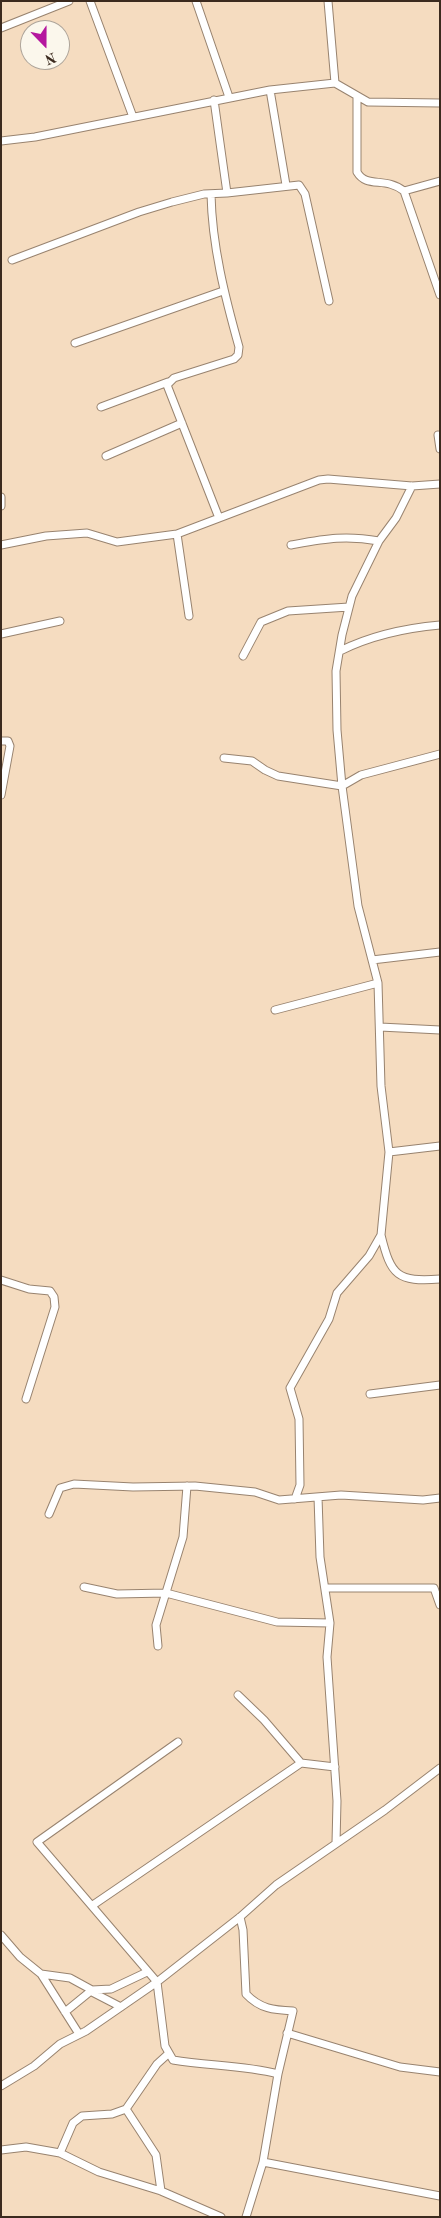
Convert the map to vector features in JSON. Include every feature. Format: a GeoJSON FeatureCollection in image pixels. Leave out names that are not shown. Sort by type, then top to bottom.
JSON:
{"type":"FeatureCollection","features":[{"type":"Feature","properties":{"kind":"street"},"geometry":{"type":"LineString","coordinates":[[1,28],[70,1]]}},
{"type":"Feature","properties":{"kind":"street"},"geometry":{"type":"LineString","coordinates":[[90,1],[133,117]]}},
{"type":"Feature","properties":{"kind":"street"},"geometry":{"type":"LineString","coordinates":[[196,1],[229,98]]}},
{"type":"Feature","properties":{"kind":"street"},"geometry":{"type":"LineString","coordinates":[[328,1],[335,83]]}},
{"type":"Feature","properties":{"kind":"street"},"geometry":{"type":"LineString","coordinates":[[1,141],[35,137],[270,90],[335,83],[368,102],[440,103]]}},
{"type":"Feature","properties":{"kind":"street"},"geometry":{"type":"LineString","coordinates":[[270,90],[286,185]]}},
{"type":"Feature","properties":{"kind":"street"},"geometry":{"type":"LineString","coordinates":[[357,96],[357,172],[360,179],[369,182],[396,184],[404,191],[440,295]]}},
{"type":"Feature","properties":{"kind":"street"},"geometry":{"type":"LineString","coordinates":[[214,100],[227,193]]}},
{"type":"Feature","properties":{"kind":"street"},"geometry":{"type":"LineString","coordinates":[[404,191],[440,181]]}},
{"type":"Feature","properties":{"kind":"street"},"geometry":{"type":"LineString","coordinates":[[12,260],[139,212],[172,202],[211,194],[299,185],[306,194],[329,301]]}},
{"type":"Feature","properties":{"kind":"street"},"geometry":{"type":"LineString","coordinates":[[101,407],[168,382],[174,378],[234,359],[238,355],[239,347],[223,291],[211,194]]}},
{"type":"Feature","properties":{"kind":"street"},"geometry":{"type":"LineString","coordinates":[[75,343],[223,291]]}},
{"type":"Feature","properties":{"kind":"street"},"geometry":{"type":"LineString","coordinates":[[168,382],[167,384],[219,518]]}},
{"type":"Feature","properties":{"kind":"street"},"geometry":{"type":"LineString","coordinates":[[106,456],[182,423]]}},
{"type":"Feature","properties":{"kind":"street"},"geometry":{"type":"LineString","coordinates":[[438,435],[440,449]]}},
{"type":"Feature","properties":{"kind":"street"},"geometry":{"type":"LineString","coordinates":[[1,545],[46,536],[87,533],[117,542],[177,534],[319,480],[328,479],[412,486],[440,484]]}},
{"type":"Feature","properties":{"kind":"street"},"geometry":{"type":"LineString","coordinates":[[412,486],[396,518],[379,541],[352,596],[336,671],[337,730],[342,786],[358,906],[378,984],[381,1086],[389,1152],[381,1235],[387,1260],[396,1273],[408,1280],[440,1279]]}},
{"type":"Feature","properties":{"kind":"street"},"geometry":{"type":"LineString","coordinates":[[1,496],[1,506]]}},
{"type":"Feature","properties":{"kind":"street"},"geometry":{"type":"LineString","coordinates":[[177,534],[189,616]]}},
{"type":"Feature","properties":{"kind":"street"},"geometry":{"type":"LineString","coordinates":[[291,545],[336,537],[356,537],[379,541]]}},
{"type":"Feature","properties":{"kind":"street"},"geometry":{"type":"LineString","coordinates":[[243,656],[261,622],[288,611],[349,607]]}},
{"type":"Feature","properties":{"kind":"street"},"geometry":{"type":"LineString","coordinates":[[1,634],[60,621]]}},
{"type":"Feature","properties":{"kind":"street"},"geometry":{"type":"LineString","coordinates":[[340,651],[355,643],[407,629],[440,625]]}},
{"type":"Feature","properties":{"kind":"street"},"geometry":{"type":"LineString","coordinates":[[1,742],[8,741],[10,746],[1,796]]}},
{"type":"Feature","properties":{"kind":"street"},"geometry":{"type":"LineString","coordinates":[[224,758],[252,761],[278,776],[342,786],[361,775],[440,754]]}},
{"type":"Feature","properties":{"kind":"street"},"geometry":{"type":"LineString","coordinates":[[372,960],[440,952]]}},
{"type":"Feature","properties":{"kind":"street"},"geometry":{"type":"LineString","coordinates":[[275,1010],[378,984]]}},
{"type":"Feature","properties":{"kind":"street"},"geometry":{"type":"LineString","coordinates":[[380,1027],[440,1030]]}},
{"type":"Feature","properties":{"kind":"street"},"geometry":{"type":"LineString","coordinates":[[389,1152],[440,1146]]}},
{"type":"Feature","properties":{"kind":"street"},"geometry":{"type":"LineString","coordinates":[[295,1499],[300,1485],[299,1419],[290,1388],[329,1318],[338,1293],[369,1256],[381,1235]]}},
{"type":"Feature","properties":{"kind":"street"},"geometry":{"type":"LineString","coordinates":[[1,1280],[29,1290],[50,1291],[54,1297],[55,1307],[26,1399]]}},
{"type":"Feature","properties":{"kind":"street"},"geometry":{"type":"LineString","coordinates":[[370,1394],[440,1385]]}},
{"type":"Feature","properties":{"kind":"street"},"geometry":{"type":"LineString","coordinates":[[49,1514],[60,1488],[74,1484],[133,1487],[187,1486],[255,1492],[279,1500],[341,1495],[423,1500],[440,1498]]}},
{"type":"Feature","properties":{"kind":"street"},"geometry":{"type":"LineString","coordinates":[[158,1646],[156,1625],[183,1537],[187,1486]]}},
{"type":"Feature","properties":{"kind":"street"},"geometry":{"type":"LineString","coordinates":[[318,1497],[320,1557],[330,1624],[327,1657],[337,1801],[336,1844]]}},
{"type":"Feature","properties":{"kind":"street"},"geometry":{"type":"LineString","coordinates":[[84,1587],[117,1594],[166,1593],[278,1622],[330,1624]]}},
{"type":"Feature","properties":{"kind":"street"},"geometry":{"type":"LineString","coordinates":[[325,1588],[434,1588],[440,1605]]}},
{"type":"Feature","properties":{"kind":"street"},"geometry":{"type":"LineString","coordinates":[[238,1695],[264,1720],[301,1763]]}},
{"type":"Feature","properties":{"kind":"street"},"geometry":{"type":"LineString","coordinates":[[178,1742],[37,1842],[93,1905],[157,1982],[165,2046],[173,2060],[253,2069],[278,2074]]}},
{"type":"Feature","properties":{"kind":"street"},"geometry":{"type":"LineString","coordinates":[[93,1905],[301,1763],[335,1767]]}},
{"type":"Feature","properties":{"kind":"street"},"geometry":{"type":"LineString","coordinates":[[1,2086],[34,2066],[60,2044],[79,2034],[157,1982],[240,1918],[276,1886],[385,1810],[440,1768]]}},
{"type":"Feature","properties":{"kind":"street"},"geometry":{"type":"LineString","coordinates":[[240,1918],[243,1930],[246,1994],[253,2002],[266,2009],[293,2011],[278,2074],[263,2162],[246,2217]]}},
{"type":"Feature","properties":{"kind":"street"},"geometry":{"type":"LineString","coordinates":[[1,1935],[20,1957],[41,1974],[79,2034]]}},
{"type":"Feature","properties":{"kind":"street"},"geometry":{"type":"LineString","coordinates":[[65,2012],[91,1990],[111,1989],[147,1972]]}},
{"type":"Feature","properties":{"kind":"street"},"geometry":{"type":"LineString","coordinates":[[41,1974],[70,1978],[121,2007]]}},
{"type":"Feature","properties":{"kind":"street"},"geometry":{"type":"LineString","coordinates":[[287,2033],[400,2066],[440,2072]]}},
{"type":"Feature","properties":{"kind":"street"},"geometry":{"type":"LineString","coordinates":[[60,2153],[73,2123],[82,2116],[112,2114],[126,2109],[157,2064],[168,2054]]}},
{"type":"Feature","properties":{"kind":"street"},"geometry":{"type":"LineString","coordinates":[[126,2109],[156,2155],[161,2192]]}},
{"type":"Feature","properties":{"kind":"street"},"geometry":{"type":"LineString","coordinates":[[1,2150],[26,2147],[60,2153],[99,2172],[161,2192],[219,2216]]}},
{"type":"Feature","properties":{"kind":"street"},"geometry":{"type":"LineString","coordinates":[[263,2162],[440,2196]]}}]}
